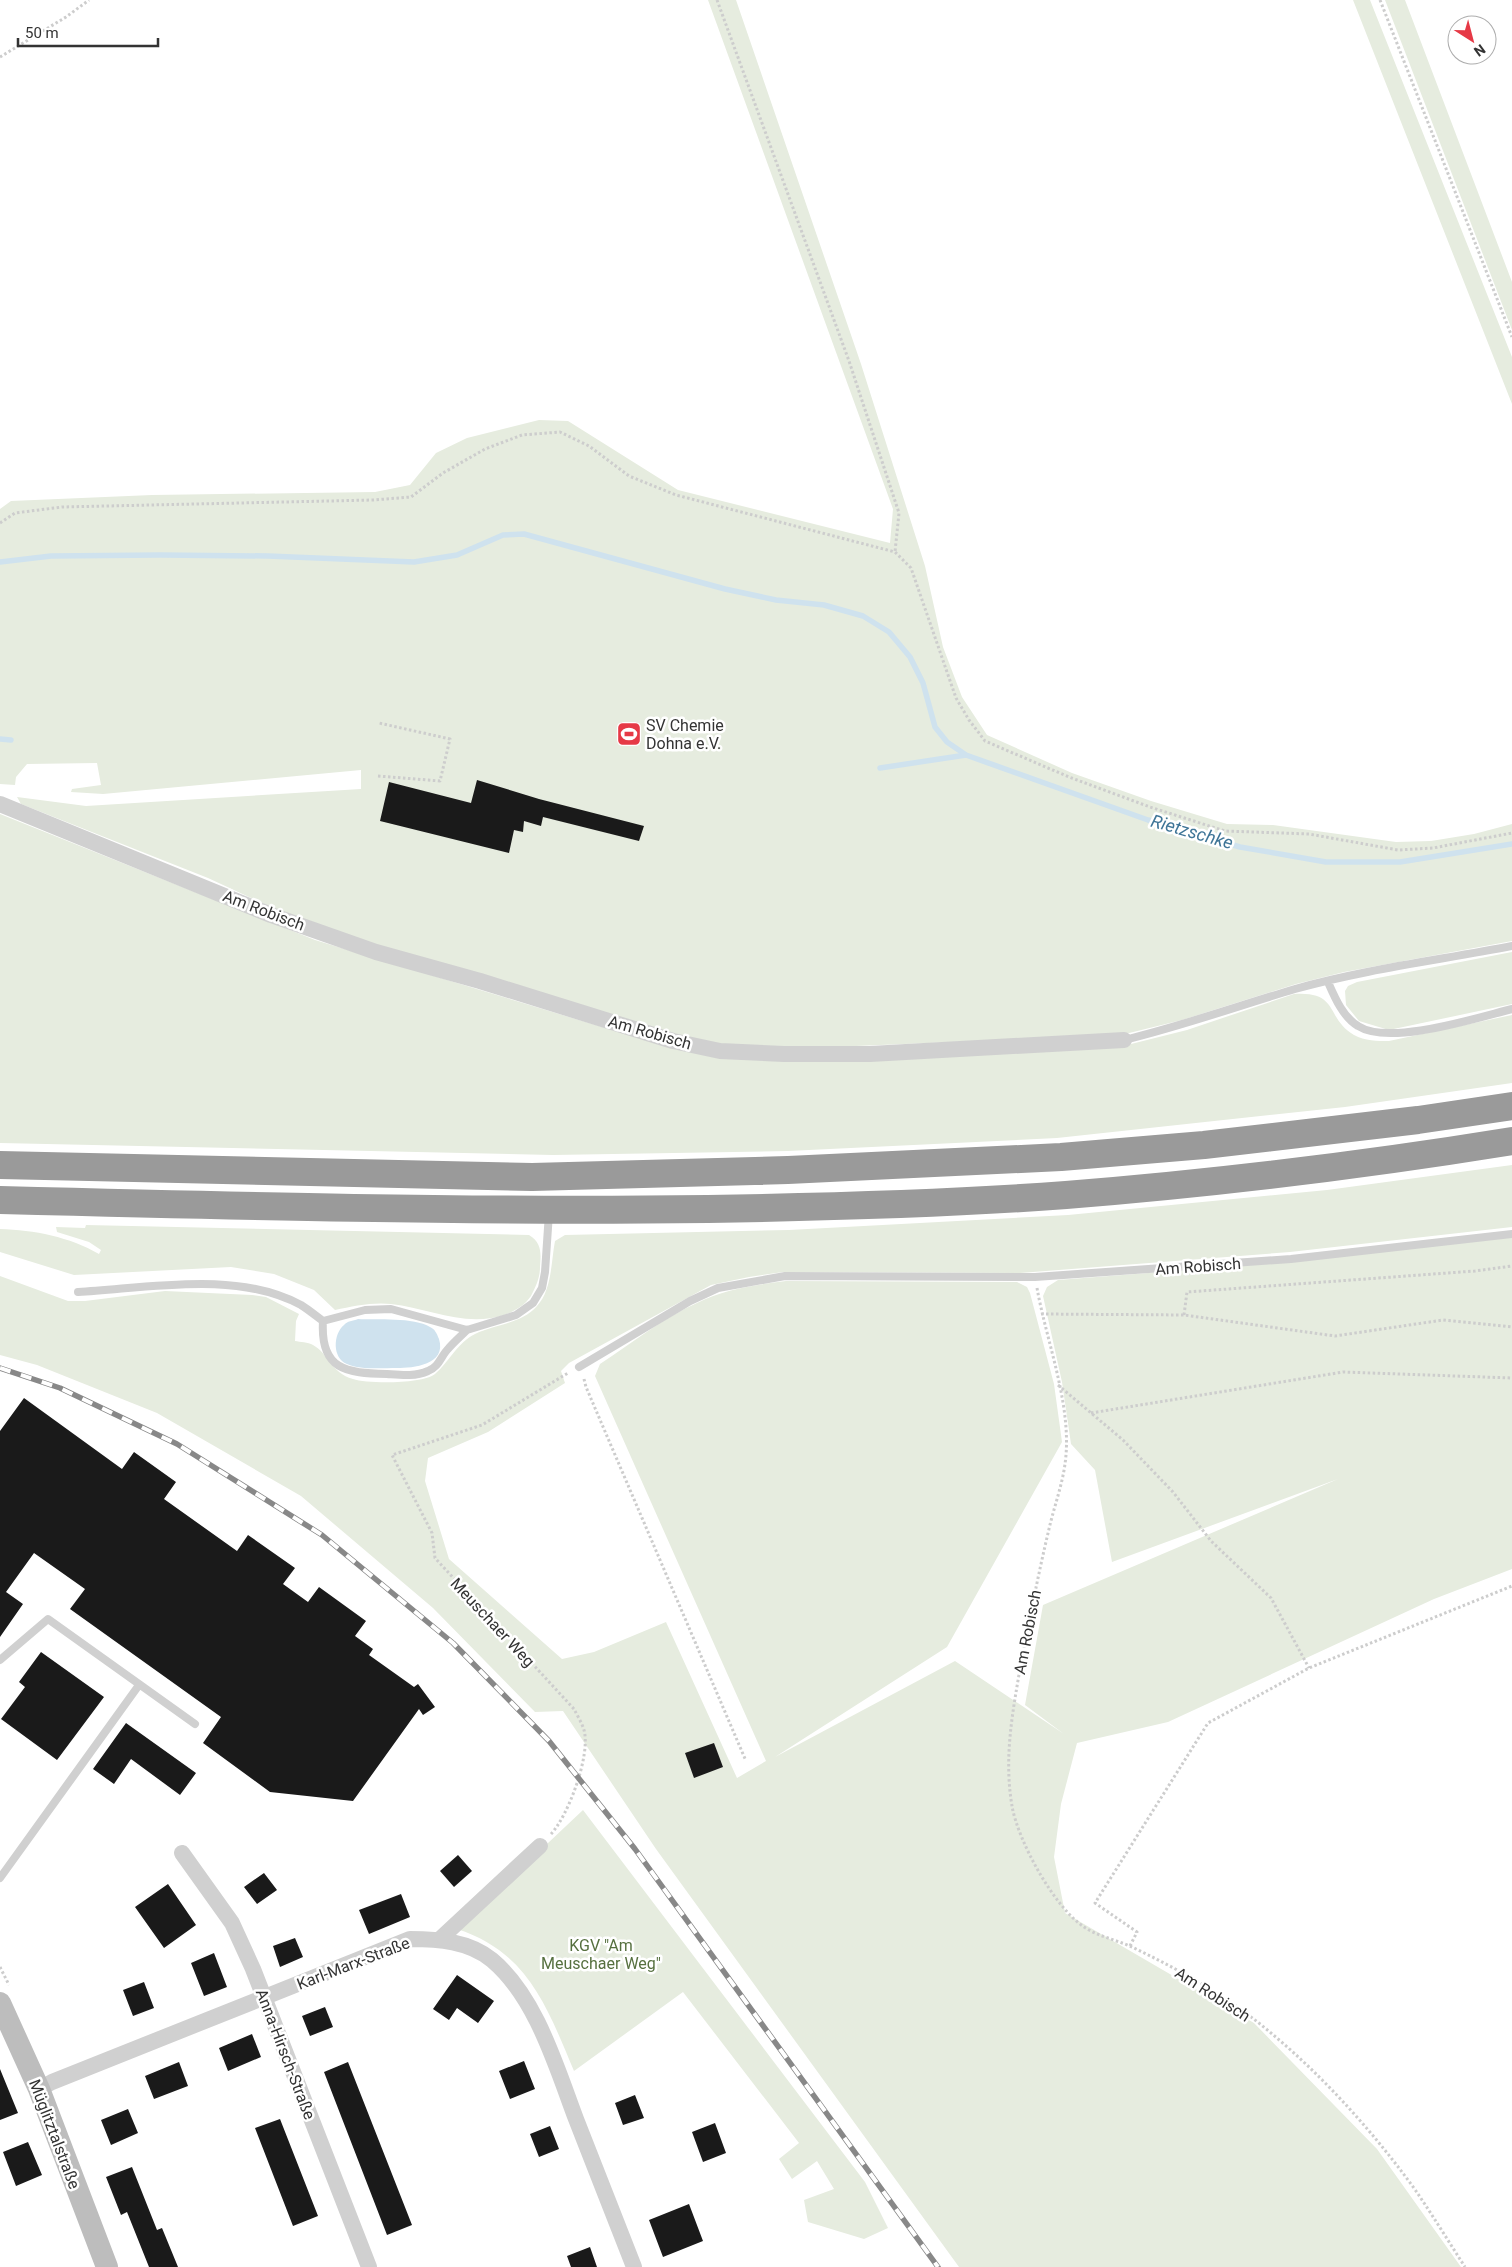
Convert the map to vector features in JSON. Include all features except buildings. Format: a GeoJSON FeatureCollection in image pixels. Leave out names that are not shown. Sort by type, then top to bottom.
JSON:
{"type":"FeatureCollection","features":[{"type":"Feature","properties":{"kind":"highway"},"geometry":{"type":"LineString","coordinates":[[0,1165],[532,1177],[798,1169],[1061,1157],[1194,1146],[1408,1122],[1512,1106]]}},
{"type":"Feature","properties":{"kind":"highway"},"geometry":{"type":"LineString","coordinates":[[0,1200],[550,1211],[788,1208],[1066,1195],[1237,1178],[1430,1154],[1512,1141]]}},
{"type":"Feature","properties":{"kind":"main road","name":"Müglitztalstraße"},"geometry":{"type":"LineString","coordinates":[[0,2003],[39,2089],[107,2267]]}},
{"type":"Feature","properties":{"kind":"street","name":"Am Robisch"},"geometry":{"type":"LineString","coordinates":[[0,804],[271,914],[368,948],[480,980],[673,1041],[720,1051],[870,1054],[1124,1040]]}},
{"type":"Feature","properties":{"kind":"street"},"geometry":{"type":"LineString","coordinates":[[440,1939],[540,1846]]}},
{"type":"Feature","properties":{"kind":"street","name":"Anna-Hirsch-Straße"},"geometry":{"type":"LineString","coordinates":[[182,1852],[232,1923],[369,2267]]}},
{"type":"Feature","properties":{"kind":"street","name":"Karl-Marx-Straße"},"geometry":{"type":"LineString","coordinates":[[39,2089],[61,2078],[410,1939],[440,1939],[467,1946],[491,1958],[510,1977],[524,1998],[546,2040],[634,2267]]}},
{"type":"Feature","properties":{"kind":"lane","name":"Am Robisch"},"geometry":{"type":"LineString","coordinates":[[1124,1040],[1182,1026],[1297,989],[1358,974],[1512,946]]}},
{"type":"Feature","properties":{"kind":"lane"},"geometry":{"type":"LineString","coordinates":[[1328,982],[1338,1005],[1348,1018],[1372,1033],[1399,1033],[1431,1028],[1512,1009]]}},
{"type":"Feature","properties":{"kind":"lane"},"geometry":{"type":"LineString","coordinates":[[323,1321],[324,1345],[331,1358],[339,1366],[356,1373],[409,1375],[430,1371],[439,1363],[446,1350],[467,1330],[516,1315],[533,1303],[544,1279],[550,1211]]}},
{"type":"Feature","properties":{"kind":"lane","name":"Am Robisch"},"geometry":{"type":"LineString","coordinates":[[1035,1278],[1291,1259],[1512,1234]]}},
{"type":"Feature","properties":{"kind":"lane"},"geometry":{"type":"LineString","coordinates":[[579,1367],[690,1301],[718,1288],[749,1281],[784,1276],[1035,1278]]}},
{"type":"Feature","properties":{"kind":"lane"},"geometry":{"type":"LineString","coordinates":[[78,1292],[210,1283],[235,1286],[276,1295],[301,1306],[323,1321],[365,1310],[391,1309],[467,1330]]}},
{"type":"Feature","properties":{"kind":"lane"},"geometry":{"type":"LineString","coordinates":[[0,1660],[48,1619],[194,1724]]}},
{"type":"Feature","properties":{"kind":"lane"},"geometry":{"type":"LineString","coordinates":[[0,1878],[139,1685]]}},
{"type":"Feature","properties":{"kind":"path"},"geometry":{"type":"LineString","coordinates":[[0,57],[66,17],[89,0]]}},
{"type":"Feature","properties":{"kind":"path"},"geometry":{"type":"LineString","coordinates":[[717,0],[850,361],[900,513],[894,552]]}},
{"type":"Feature","properties":{"kind":"path"},"geometry":{"type":"LineString","coordinates":[[1380,0],[1512,337]]}},
{"type":"Feature","properties":{"kind":"path"},"geometry":{"type":"LineString","coordinates":[[0,523],[15,513],[62,507],[344,501],[411,496],[443,473],[485,449],[522,435],[560,432],[588,446],[629,476],[676,495],[894,552],[911,568],[956,698],[969,720],[985,741],[1150,807],[1225,831],[1274,831],[1309,834],[1398,850],[1433,848],[1512,832]]}},
{"type":"Feature","properties":{"kind":"path"},"geometry":{"type":"LineString","coordinates":[[378,776],[440,780],[450,739],[379,723]]}},
{"type":"Feature","properties":{"kind":"path"},"geometry":{"type":"LineString","coordinates":[[1184,1315],[1187,1292],[1475,1271],[1512,1266]]}},
{"type":"Feature","properties":{"kind":"path","name":"Am Robisch"},"geometry":{"type":"LineString","coordinates":[[1035,1278],[1041,1314],[1067,1430],[1064,1465],[1030,1610],[1011,1717],[1007,1766],[1012,1800],[1026,1847],[1041,1875],[1068,1914],[1086,1929],[1130,1946],[1178,1970],[1226,1999],[1270,2032],[1307,2065],[1379,2142],[1417,2193],[1465,2267]]}},
{"type":"Feature","properties":{"kind":"path"},"geometry":{"type":"LineString","coordinates":[[1041,1314],[1184,1315],[1335,1336],[1443,1320],[1512,1327]]}},
{"type":"Feature","properties":{"kind":"path"},"geometry":{"type":"LineString","coordinates":[[596,1357],[586,1370],[584,1380],[586,1387],[746,1761]]}},
{"type":"Feature","properties":{"kind":"path","name":"Meuschaer Weg"},"geometry":{"type":"LineString","coordinates":[[540,1846],[557,1828],[565,1814],[584,1755],[584,1730],[574,1709],[434,1558],[432,1533],[392,1455],[482,1425],[579,1367]]}},
{"type":"Feature","properties":{"kind":"path"},"geometry":{"type":"LineString","coordinates":[[1091,1413],[1343,1372],[1512,1378]]}},
{"type":"Feature","properties":{"kind":"path"},"geometry":{"type":"LineString","coordinates":[[1058,1385],[1129,1446],[1173,1492],[1211,1541],[1271,1598],[1309,1668]]}},
{"type":"Feature","properties":{"kind":"path"},"geometry":{"type":"LineString","coordinates":[[1130,1946],[1137,1932],[1095,1903],[1208,1723],[1309,1668],[1512,1586]]}},
{"type":"Feature","properties":{"kind":"green space"},"geometry":{"type":"Polygon","coordinates":[[[708,0],[736,0],[861,364],[925,566],[943,647],[962,697],[987,735],[1072,773],[1151,801],[1227,824],[1273,825],[1396,842],[1431,841],[1474,834],[1512,824],[1512,941],[1344,972],[1296,984],[1182,1020],[1121,1035],[784,1049],[720,1044],[666,1034],[377,946],[273,908],[208,878],[21,804],[17,797],[86,806],[361,789],[361,770],[103,794],[71,792],[72,789],[101,785],[97,763],[27,764],[16,777],[15,785],[0,784],[0,509],[11,501],[152,495],[375,492],[410,485],[436,453],[467,438],[539,420],[568,421],[678,490],[890,543],[893,509],[708,0]]]}},
{"type":"Feature","properties":{"kind":"green space"},"geometry":{"type":"Polygon","coordinates":[[[1353,0],[1370,0],[1512,357],[1512,404],[1353,0]]]}},
{"type":"Feature","properties":{"kind":"green space"},"geometry":{"type":"Polygon","coordinates":[[[1385,0],[1405,0],[1512,282],[1512,330],[1385,0]]]}},
{"type":"Feature","properties":{"kind":"green space"},"geometry":{"type":"Polygon","coordinates":[[[0,814],[315,940],[678,1050],[1123,1046],[1187,1030],[1294,994],[1309,994],[1326,1001],[1339,1021],[1354,1035],[1371,1040],[1389,1041],[1512,1015],[1512,1083],[1345,1107],[1057,1138],[788,1151],[553,1155],[0,1143],[0,814]]]}},
{"type":"Feature","properties":{"kind":"green space"},"geometry":{"type":"Polygon","coordinates":[[[1512,952],[1512,1004],[1389,1030],[1359,1021],[1346,1005],[1345,991],[1348,986],[1357,982],[1512,952]]]}},
{"type":"Feature","properties":{"kind":"green space"},"geometry":{"type":"Polygon","coordinates":[[[1512,1165],[1512,1227],[1290,1252],[1020,1273],[783,1272],[711,1285],[569,1363],[561,1371],[565,1383],[488,1432],[428,1458],[425,1481],[449,1559],[562,1659],[594,1652],[666,1622],[737,1778],[766,1761],[595,1376],[600,1364],[684,1309],[718,1294],[752,1286],[786,1281],[1017,1282],[1027,1287],[1030,1293],[1054,1384],[1062,1442],[947,1647],[775,1757],[955,1661],[1064,1734],[1025,1705],[1043,1605],[1338,1479],[1112,1562],[1095,1470],[1071,1444],[1062,1382],[1043,1296],[1047,1287],[1058,1280],[1291,1262],[1512,1236],[1512,1569],[1434,1599],[1168,1722],[1077,1743],[1061,1804],[1054,1857],[1065,1913],[1254,2023],[1377,2149],[1461,2267],[959,2267],[656,1849],[563,1711],[535,1712],[433,1608],[301,1496],[157,1413],[37,1365],[0,1355],[0,1276],[68,1301],[85,1301],[165,1291],[266,1297],[299,1314],[296,1321],[295,1341],[313,1345],[335,1368],[346,1376],[360,1381],[395,1382],[419,1380],[435,1374],[463,1342],[475,1334],[524,1317],[531,1312],[546,1292],[555,1241],[565,1235],[789,1230],[1068,1215],[1327,1190],[1512,1165]]]}},
{"type":"Feature","properties":{"kind":"green space"},"geometry":{"type":"Polygon","coordinates":[[[86,1225],[529,1235],[536,1241],[540,1249],[540,1271],[531,1296],[516,1310],[504,1315],[475,1319],[447,1316],[405,1306],[384,1304],[363,1305],[335,1310],[314,1290],[274,1274],[231,1267],[74,1275],[0,1252],[0,1229],[26,1231],[64,1239],[99,1254],[101,1250],[89,1242],[57,1232],[56,1227],[85,1228],[86,1225]]]}},
{"type":"Feature","properties":{"kind":"green space","name":"KGV \"Am Meuschaer Weg\""},"geometry":{"type":"Polygon","coordinates":[[[583,1810],[865,2182],[888,2228],[864,2239],[808,2222],[804,2200],[834,2189],[817,2161],[792,2179],[779,2159],[799,2143],[683,1992],[574,2071],[544,2004],[518,1967],[501,1952],[481,1939],[457,1929],[583,1810]]]}},
{"type":"Feature","properties":{"kind":"water"},"geometry":{"type":"Polygon","coordinates":[[[358,1319],[405,1320],[423,1324],[435,1330],[437,1334],[440,1348],[438,1354],[427,1363],[404,1368],[371,1368],[347,1364],[339,1357],[336,1340],[340,1329],[345,1324],[358,1319]]]}},
{"type":"Feature","properties":{"kind":"waterway"},"geometry":{"type":"LineString","coordinates":[[0,562],[51,556],[160,555],[268,556],[414,562],[457,555],[503,535],[524,534],[725,589],[776,600],[824,605],[863,616],[889,632],[910,657],[923,683],[935,727],[947,742],[966,755]]}},
{"type":"Feature","properties":{"kind":"waterway","name":"Rietzschke"},"geometry":{"type":"LineString","coordinates":[[0,739],[11,740]]}},
{"type":"Feature","properties":{"kind":"waterway","name":"Rietzschke"},"geometry":{"type":"LineString","coordinates":[[880,768],[966,755],[1148,820],[1240,847],[1326,862],[1400,862],[1512,844]]}},
{"type":"Feature","properties":{"kind":"railway"},"geometry":{"type":"LineString","coordinates":[[0,1368],[60,1388],[177,1444],[322,1535],[453,1643],[549,1741],[635,1849],[938,2267]]}},
{"type":"Feature","properties":{"kind":"place","name":"SV Chemie Dohna e.V."},"geometry":{"type":"Point","coordinates":[629,734]}}]}
